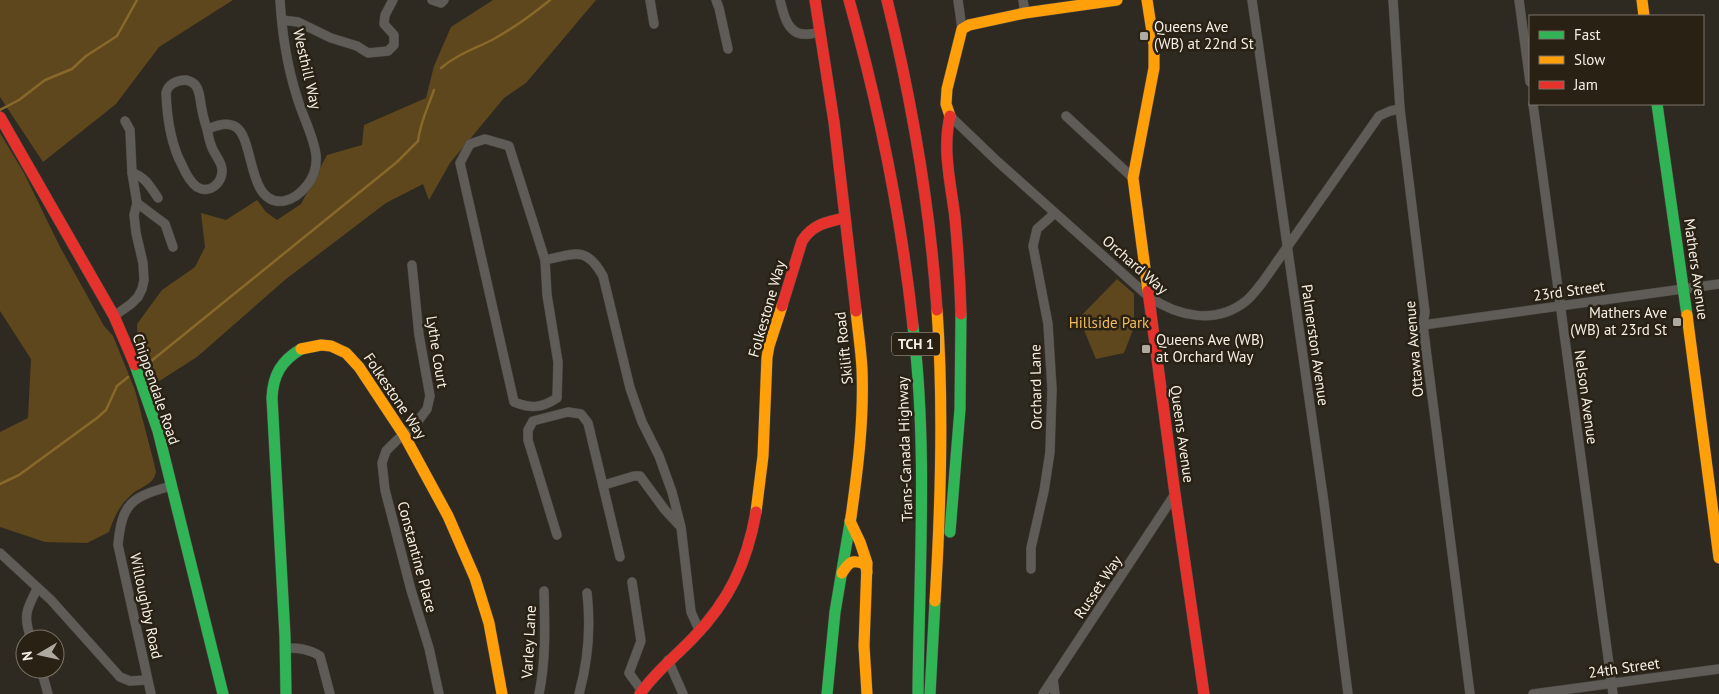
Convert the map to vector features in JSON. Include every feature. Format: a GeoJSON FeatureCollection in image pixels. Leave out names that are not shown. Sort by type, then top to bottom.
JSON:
{"type":"FeatureCollection","features":[{"type":"Feature","properties":{"kind":"main road","name":"Skilift Road"},"geometry":{"type":"LineString","coordinates":[[815,0],[834,122],[862,368],[863,399],[858,473],[842,574],[827,694]]}},
{"type":"Feature","properties":{"kind":"main road","name":"Trans-Canada Highway"},"geometry":{"type":"LineString","coordinates":[[849,0],[870,75],[888,153],[905,247],[914,323],[921,411],[923,483],[918,694]]}},
{"type":"Feature","properties":{"kind":"main road","name":"TCH 1"},"geometry":{"type":"LineString","coordinates":[[887,0],[905,76],[921,164],[939,323],[942,386],[942,483],[930,694]]}},
{"type":"Feature","properties":{"kind":"main road"},"geometry":{"type":"LineString","coordinates":[[931,673],[944,586],[951,520],[960,386],[961,319],[958,252],[945,146],[946,128],[950,116],[946,103],[958,40],[962,29],[969,25],[1025,13],[1117,0]]}},
{"type":"Feature","properties":{"kind":"main road","name":"Queens Avenue"},"geometry":{"type":"LineString","coordinates":[[1147,0],[1154,45],[1154,68],[1133,178],[1204,694]]}},
{"type":"Feature","properties":{"kind":"main road"},"geometry":{"type":"LineString","coordinates":[[1642,0],[1644,15]]}},
{"type":"Feature","properties":{"kind":"main road","name":"Mathers Avenue"},"geometry":{"type":"LineString","coordinates":[[1657,105],[1684,289],[1719,558]]}},
{"type":"Feature","properties":{"kind":"main road","name":"Chippendale Road"},"geometry":{"type":"LineString","coordinates":[[0,117],[114,316],[136,367],[155,423],[223,694]]}},
{"type":"Feature","properties":{"kind":"main road","name":"Folkestone Way"},"geometry":{"type":"LineString","coordinates":[[641,692],[668,660],[700,632],[727,597],[736,581],[751,536],[757,498],[764,440],[766,362],[769,346],[802,241],[807,232],[815,226],[844,218]]}},
{"type":"Feature","properties":{"kind":"main road","name":"Folkestone Way"},"geometry":{"type":"LineString","coordinates":[[286,694],[286,648],[277,521],[272,403],[274,380],[281,365],[292,354],[308,346],[325,345],[340,350],[354,359],[394,423],[404,434],[461,542],[484,601],[496,650],[502,694]]}},
{"type":"Feature","properties":{"kind":"main road"},"geometry":{"type":"LineString","coordinates":[[850,521],[864,552],[867,572],[864,646],[867,694]]}},
{"type":"Feature","properties":{"kind":"main road"},"geometry":{"type":"LineString","coordinates":[[842,574],[848,564],[857,561],[865,564],[867,572]]}},
{"type":"Feature","properties":{"kind":"street","name":"Westhill Way"},"geometry":{"type":"LineString","coordinates":[[207,129],[227,124],[240,130],[261,190],[265,195],[276,201],[298,196],[310,182],[316,164],[316,154],[296,96],[285,43],[280,0]]}},
{"type":"Feature","properties":{"kind":"street"},"geometry":{"type":"LineString","coordinates":[[282,20],[291,20],[305,25],[331,38],[357,46],[368,53],[382,53],[388,51],[394,45],[394,35],[384,24],[385,15],[393,0]]}},
{"type":"Feature","properties":{"kind":"street"},"geometry":{"type":"LineString","coordinates":[[650,0],[654,24]]}},
{"type":"Feature","properties":{"kind":"street"},"geometry":{"type":"LineString","coordinates":[[716,0],[728,49]]}},
{"type":"Feature","properties":{"kind":"street"},"geometry":{"type":"LineString","coordinates":[[780,0],[785,19],[794,30],[803,34],[820,32]]}},
{"type":"Feature","properties":{"kind":"street"},"geometry":{"type":"LineString","coordinates":[[958,0],[962,29]]}},
{"type":"Feature","properties":{"kind":"street"},"geometry":{"type":"LineString","coordinates":[[1023,0],[1025,13]]}},
{"type":"Feature","properties":{"kind":"street","name":"Palmerston Avenue"},"geometry":{"type":"LineString","coordinates":[[1252,0],[1286,249],[1324,503],[1348,694]]}},
{"type":"Feature","properties":{"kind":"street","name":"Ottawa Avenue"},"geometry":{"type":"LineString","coordinates":[[1393,0],[1400,110],[1425,312],[1423,325],[1470,694]]}},
{"type":"Feature","properties":{"kind":"street"},"geometry":{"type":"LineString","coordinates":[[1519,0],[1529,75]]}},
{"type":"Feature","properties":{"kind":"street"},"geometry":{"type":"LineString","coordinates":[[186,80],[196,85],[207,129],[211,145],[222,171],[217,184],[211,188],[204,189],[197,187],[193,183],[174,148],[166,93],[167,89],[174,83],[186,80]]}},
{"type":"Feature","properties":{"kind":"street","name":"Nelson Avenue"},"geometry":{"type":"LineString","coordinates":[[1533,105],[1612,694]]}},
{"type":"Feature","properties":{"kind":"street","name":"Orchard Way"},"geometry":{"type":"LineString","coordinates":[[950,116],[1148,296],[1163,307],[1187,315],[1206,317],[1225,313],[1248,299],[1286,249],[1379,116],[1390,111],[1400,110]]}},
{"type":"Feature","properties":{"kind":"street"},"geometry":{"type":"LineString","coordinates":[[1066,116],[1133,178]]}},
{"type":"Feature","properties":{"kind":"street"},"geometry":{"type":"LineString","coordinates":[[114,316],[131,304],[142,289],[144,280],[143,263],[134,215],[137,203],[132,173],[130,130],[125,121]]}},
{"type":"Feature","properties":{"kind":"street"},"geometry":{"type":"LineString","coordinates":[[485,139],[509,146],[545,260],[546,296],[558,362],[557,398],[547,405],[527,407],[514,402],[460,163],[470,144],[485,139]]}},
{"type":"Feature","properties":{"kind":"street"},"geometry":{"type":"LineString","coordinates":[[132,173],[142,177],[158,198]]}},
{"type":"Feature","properties":{"kind":"street"},"geometry":{"type":"LineString","coordinates":[[137,203],[165,224],[173,247]]}},
{"type":"Feature","properties":{"kind":"street","name":"Orchard Lane"},"geometry":{"type":"LineString","coordinates":[[1031,569],[1031,548],[1044,491],[1050,452],[1052,389],[1048,324],[1033,246],[1037,229],[1055,213]]}},
{"type":"Feature","properties":{"kind":"street"},"geometry":{"type":"LineString","coordinates":[[545,260],[572,254],[584,254],[596,263],[603,276],[630,388],[642,422],[659,456],[672,492],[681,527],[692,612],[700,632]]}},
{"type":"Feature","properties":{"kind":"street","name":"Lythe Court"},"geometry":{"type":"LineString","coordinates":[[404,434],[416,425],[427,409],[430,396],[419,335],[412,265]]}},
{"type":"Feature","properties":{"kind":"street","name":"23rd Street"},"geometry":{"type":"LineString","coordinates":[[1423,325],[1719,284]]}},
{"type":"Feature","properties":{"kind":"street"},"geometry":{"type":"LineString","coordinates":[[557,535],[528,440],[528,430],[533,421],[568,412],[582,414],[588,423],[620,557]]}},
{"type":"Feature","properties":{"kind":"street","name":"Constantine Place"},"geometry":{"type":"LineString","coordinates":[[404,434],[386,451],[382,463],[385,490],[408,583],[429,648],[439,694]]}},
{"type":"Feature","properties":{"kind":"street"},"geometry":{"type":"LineString","coordinates":[[604,486],[634,476],[640,476],[665,510],[681,527]]}},
{"type":"Feature","properties":{"kind":"street","name":"Willoughby Road"},"geometry":{"type":"LineString","coordinates":[[0,553],[51,600],[120,676],[130,681],[148,680],[118,544],[123,517],[130,505],[139,496],[171,486]]}},
{"type":"Feature","properties":{"kind":"street","name":"Russet Way"},"geometry":{"type":"LineString","coordinates":[[1043,694],[1175,494]]}},
{"type":"Feature","properties":{"kind":"street"},"geometry":{"type":"LineString","coordinates":[[632,582],[641,641],[629,673],[641,692]]}},
{"type":"Feature","properties":{"kind":"street"},"geometry":{"type":"LineString","coordinates":[[29,629],[26,618],[27,608],[37,589]]}},
{"type":"Feature","properties":{"kind":"street","name":"Varley Lane"},"geometry":{"type":"LineString","coordinates":[[539,694],[543,675],[546,633],[544,591]]}},
{"type":"Feature","properties":{"kind":"street"},"geometry":{"type":"LineString","coordinates":[[579,694],[588,648],[590,616],[586,593]]}},
{"type":"Feature","properties":{"kind":"street"},"geometry":{"type":"LineString","coordinates":[[286,648],[300,648],[320,656],[330,694]]}},
{"type":"Feature","properties":{"kind":"street"},"geometry":{"type":"LineString","coordinates":[[668,660],[683,694]]}},
{"type":"Feature","properties":{"kind":"street","name":"24th Street"},"geometry":{"type":"LineString","coordinates":[[1533,694],[1719,669]]}},
{"type":"Feature","properties":{"kind":"street"},"geometry":{"type":"LineString","coordinates":[[44,679],[48,694]]}},
{"type":"Feature","properties":{"kind":"street"},"geometry":{"type":"LineString","coordinates":[[1053,679],[1056,694]]}},
{"type":"Feature","properties":{"kind":"street"},"geometry":{"type":"LineString","coordinates":[[148,680],[151,694]]}},
{"type":"Feature","properties":{"kind":"green space"},"geometry":{"type":"Polygon","coordinates":[[[0,0],[233,0],[159,47],[116,104],[43,162],[0,97],[0,0]]]}},
{"type":"Feature","properties":{"kind":"green space"},"geometry":{"type":"Polygon","coordinates":[[[493,0],[596,0],[526,83],[504,98],[450,163],[429,200],[423,184],[386,203],[286,279],[197,357],[153,385],[138,355],[137,324],[162,290],[195,267],[205,247],[201,213],[226,220],[257,200],[266,212],[277,220],[301,204],[327,155],[362,145],[364,125],[426,98],[434,66],[451,27],[493,0]]]}},
{"type":"Feature","properties":{"kind":"green space"},"geometry":{"type":"Polygon","coordinates":[[[0,133],[24,173],[59,245],[104,326],[113,336],[135,390],[156,472],[149,483],[134,492],[123,503],[109,532],[87,543],[45,542],[0,527],[0,432],[28,418],[31,359],[0,311],[0,133]]]}},
{"type":"Feature","properties":{"kind":"green space","name":"Hillside Park"},"geometry":{"type":"Polygon","coordinates":[[[1117,279],[1134,294],[1134,327],[1124,353],[1096,359],[1079,318],[1117,279]]]}},
{"type":"Feature","properties":{"kind":"waterway"},"geometry":{"type":"LineString","coordinates":[[0,110],[19,100],[45,80],[72,69],[86,56],[117,36],[137,0]]}},
{"type":"Feature","properties":{"kind":"waterway"},"geometry":{"type":"LineString","coordinates":[[441,68],[459,56],[507,31],[550,0]]}},
{"type":"Feature","properties":{"kind":"waterway"},"geometry":{"type":"LineString","coordinates":[[150,362],[397,162],[418,141],[422,121],[434,90]]}},
{"type":"Feature","properties":{"kind":"waterway"},"geometry":{"type":"LineString","coordinates":[[0,484],[19,475],[97,418],[106,410],[117,386],[128,377]]}},
{"type":"Feature","properties":{"kind":"traffic: fast"},"geometry":{"type":"LineString","coordinates":[[1657,105],[1687,315]]}},
{"type":"Feature","properties":{"kind":"traffic: fast"},"geometry":{"type":"LineString","coordinates":[[950,532],[960,409],[961,314]]}},
{"type":"Feature","properties":{"kind":"traffic: fast"},"geometry":{"type":"LineString","coordinates":[[913,326],[918,372],[922,510],[918,694]]}},
{"type":"Feature","properties":{"kind":"traffic: fast"},"geometry":{"type":"LineString","coordinates":[[286,694],[285,636],[272,398],[274,382],[279,369],[288,358],[301,349]]}},
{"type":"Feature","properties":{"kind":"traffic: fast"},"geometry":{"type":"LineString","coordinates":[[135,365],[158,431],[223,694]]}},
{"type":"Feature","properties":{"kind":"traffic: fast"},"geometry":{"type":"LineString","coordinates":[[827,694],[835,612],[851,517]]}},
{"type":"Feature","properties":{"kind":"traffic: fast"},"geometry":{"type":"LineString","coordinates":[[930,694],[935,601]]}},
{"type":"Feature","properties":{"kind":"traffic: slow"},"geometry":{"type":"LineString","coordinates":[[950,116],[946,104],[947,89],[962,29],[969,25],[1025,13],[1117,0]]}},
{"type":"Feature","properties":{"kind":"traffic: slow"},"geometry":{"type":"LineString","coordinates":[[1147,0],[1154,45],[1154,68],[1133,178],[1148,291]]}},
{"type":"Feature","properties":{"kind":"traffic: slow"},"geometry":{"type":"LineString","coordinates":[[1642,0],[1644,15]]}},
{"type":"Feature","properties":{"kind":"traffic: slow"},"geometry":{"type":"LineString","coordinates":[[756,512],[763,456],[767,357],[782,306]]}},
{"type":"Feature","properties":{"kind":"traffic: slow"},"geometry":{"type":"LineString","coordinates":[[935,601],[941,455],[937,310]]}},
{"type":"Feature","properties":{"kind":"traffic: slow"},"geometry":{"type":"LineString","coordinates":[[851,517],[858,462],[862,406],[862,369],[856,311]]}},
{"type":"Feature","properties":{"kind":"traffic: slow"},"geometry":{"type":"LineString","coordinates":[[1687,315],[1719,558]]}},
{"type":"Feature","properties":{"kind":"traffic: slow"},"geometry":{"type":"LineString","coordinates":[[301,349],[321,345],[331,346],[346,353],[359,367],[404,435],[448,516],[475,578],[489,623],[502,694]]}},
{"type":"Feature","properties":{"kind":"traffic: slow"},"geometry":{"type":"LineString","coordinates":[[850,521],[867,563],[864,646],[867,694]]}},
{"type":"Feature","properties":{"kind":"traffic: slow"},"geometry":{"type":"LineString","coordinates":[[842,573],[851,562],[865,564],[867,572]]}},
{"type":"Feature","properties":{"kind":"traffic: jam"},"geometry":{"type":"LineString","coordinates":[[815,0],[834,122],[856,311]]}},
{"type":"Feature","properties":{"kind":"traffic: jam"},"geometry":{"type":"LineString","coordinates":[[849,0],[870,80],[888,162],[902,243],[913,326]]}},
{"type":"Feature","properties":{"kind":"traffic: jam"},"geometry":{"type":"LineString","coordinates":[[887,0],[919,154],[930,232],[937,310]]}},
{"type":"Feature","properties":{"kind":"traffic: jam"},"geometry":{"type":"LineString","coordinates":[[950,116],[947,155],[955,218],[961,314]]}},
{"type":"Feature","properties":{"kind":"traffic: jam"},"geometry":{"type":"LineString","coordinates":[[0,117],[114,316],[135,365]]}},
{"type":"Feature","properties":{"kind":"traffic: jam"},"geometry":{"type":"LineString","coordinates":[[782,306],[802,241],[815,228],[844,218]]}},
{"type":"Feature","properties":{"kind":"traffic: jam"},"geometry":{"type":"LineString","coordinates":[[1148,291],[1204,694]]}},
{"type":"Feature","properties":{"kind":"traffic: jam"},"geometry":{"type":"LineString","coordinates":[[640,694],[717,610],[742,565],[756,512]]}},
{"type":"Feature","properties":{"kind":"place","name":"Queens Ave (WB) at 22nd St"},"geometry":{"type":"Point","coordinates":[1144,36]}},
{"type":"Feature","properties":{"kind":"place","name":"Mathers Ave (WB) at 23rd St"},"geometry":{"type":"Point","coordinates":[1677,322]}},
{"type":"Feature","properties":{"kind":"place","name":"Queens Ave (WB) at Orchard Way"},"geometry":{"type":"Point","coordinates":[1146,349]}}]}
